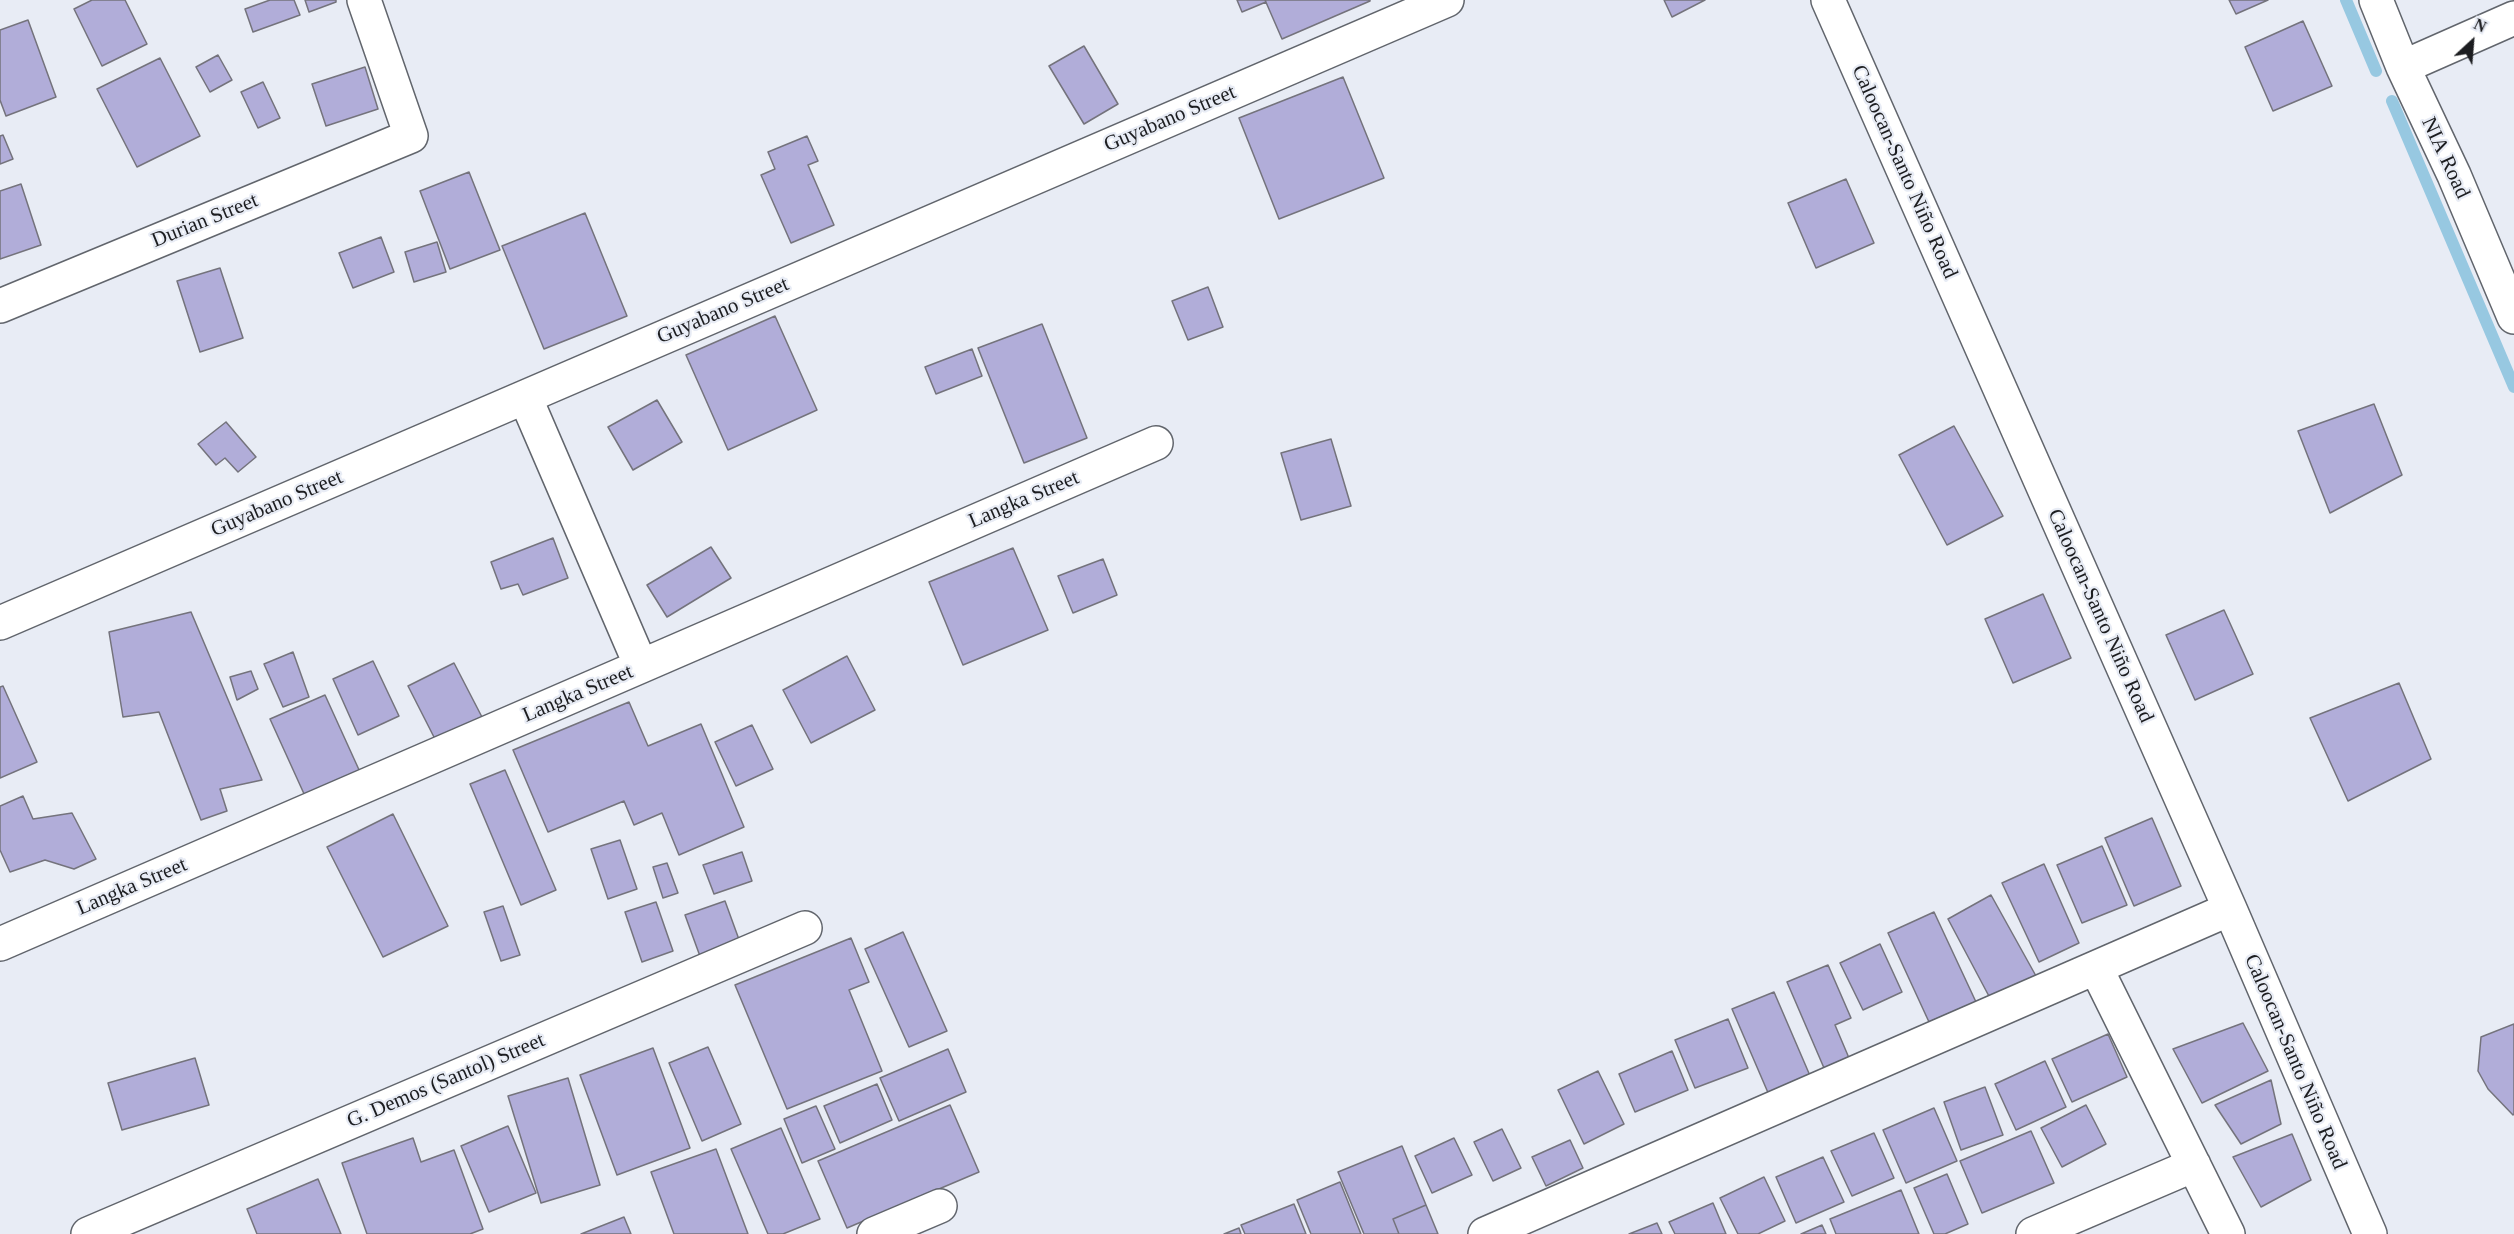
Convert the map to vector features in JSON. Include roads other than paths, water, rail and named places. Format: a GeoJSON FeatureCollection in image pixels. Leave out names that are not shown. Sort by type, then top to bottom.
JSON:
{"type":"FeatureCollection","features":[{"type":"Feature","properties":{"kind":"street","name":"Durian Street"},"geometry":{"type":"LineString","coordinates":[[0,306],[411,136],[364,0]]}},
{"type":"Feature","properties":{"kind":"street","name":"Guyabano Street"},"geometry":{"type":"LineString","coordinates":[[0,623],[1447,0]]}},
{"type":"Feature","properties":{"kind":"street","name":"Caloocan-Santo Niño Road"},"geometry":{"type":"LineString","coordinates":[[1828,0],[2230,909],[2370,1234]]}},
{"type":"Feature","properties":{"kind":"street","name":"NIA Road"},"geometry":{"type":"LineString","coordinates":[[2376,0],[2403,67],[2454,175],[2514,317]]}},
{"type":"Feature","properties":{"kind":"street"},"geometry":{"type":"LineString","coordinates":[[2403,67],[2514,18]]}},
{"type":"Feature","properties":{"kind":"street"},"geometry":{"type":"LineString","coordinates":[[525,397],[641,666]]}},
{"type":"Feature","properties":{"kind":"street","name":"Langka Street"},"geometry":{"type":"LineString","coordinates":[[0,945],[1156,443]]}},
{"type":"Feature","properties":{"kind":"street"},"geometry":{"type":"LineString","coordinates":[[1485,1234],[2230,909]]}},
{"type":"Feature","properties":{"kind":"street","name":"G. Demos (Santol) Street"},"geometry":{"type":"LineString","coordinates":[[88,1234],[805,928]]}},
{"type":"Feature","properties":{"kind":"street"},"geometry":{"type":"LineString","coordinates":[[2096,968],[2228,1234]]}},
{"type":"Feature","properties":{"kind":"street"},"geometry":{"type":"LineString","coordinates":[[2033,1234],[2194,1165]]}},
{"type":"Feature","properties":{"kind":"street"},"geometry":{"type":"LineString","coordinates":[[874,1234],[940,1206]]}},
{"type":"Feature","properties":{"kind":"waterway"},"geometry":{"type":"LineString","coordinates":[[2346,0],[2376,71]]}},
{"type":"Feature","properties":{"kind":"waterway"},"geometry":{"type":"LineString","coordinates":[[2392,101],[2514,387]]}}]}
